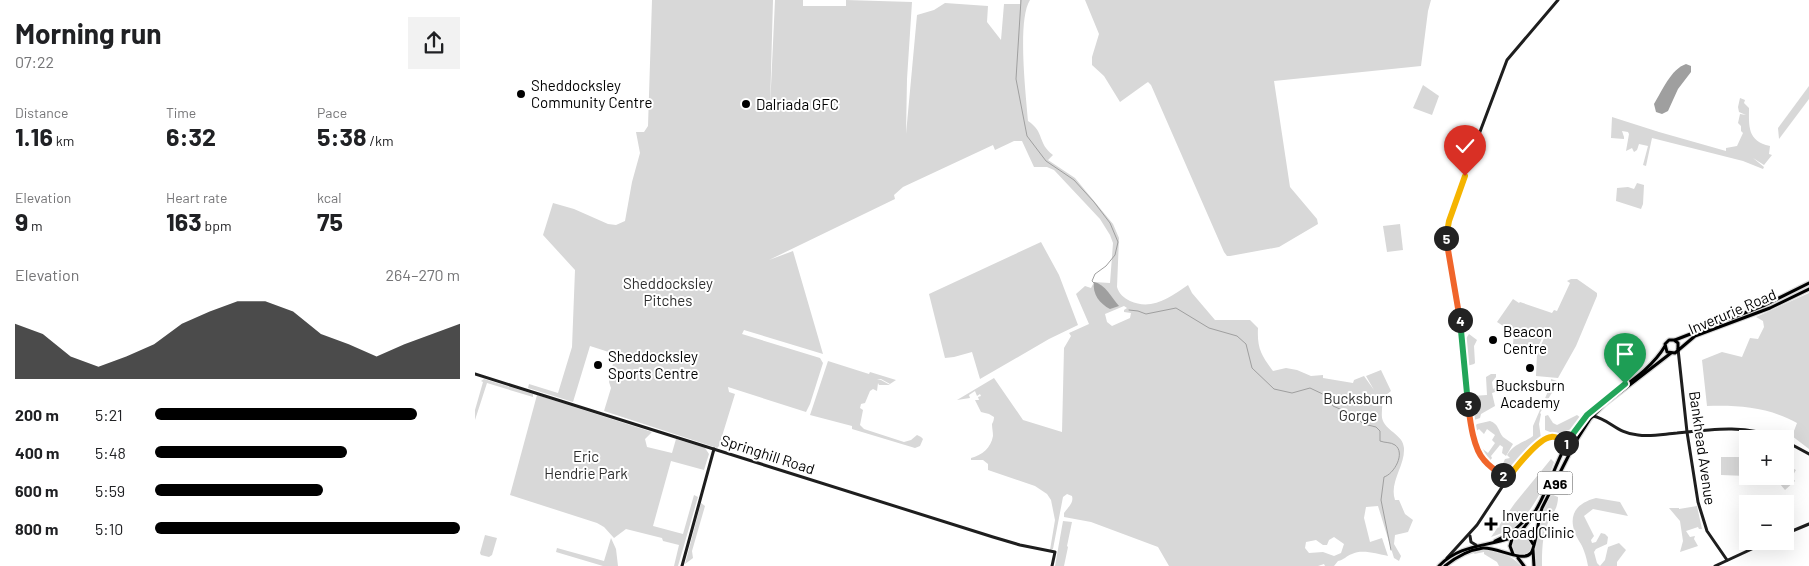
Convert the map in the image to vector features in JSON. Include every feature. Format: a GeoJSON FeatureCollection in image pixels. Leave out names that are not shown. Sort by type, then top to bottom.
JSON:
{"type":"FeatureCollection","features":[{"type":"Feature","properties":{"kind":"main road","name":"Inverurie Road"},"geometry":{"type":"LineString","coordinates":[[1674,340],[1792,292],[1809,283]]}},
{"type":"Feature","properties":{"kind":"main road","name":"Inverurie Road"},"geometry":{"type":"LineString","coordinates":[[1678,349],[1695,336],[1770,308],[1809,289]]}},
{"type":"Feature","properties":{"kind":"main road","name":"A96"},"geometry":{"type":"LineString","coordinates":[[1483,544],[1499,542],[1515,536],[1531,520],[1567,443],[1587,415],[1652,363],[1668,341],[1674,340]]}},
{"type":"Feature","properties":{"kind":"main road"},"geometry":{"type":"LineString","coordinates":[[1674,340],[1678,344],[1678,349]]}},
{"type":"Feature","properties":{"kind":"main road"},"geometry":{"type":"LineString","coordinates":[[1665,346],[1667,352],[1672,353]]}},
{"type":"Feature","properties":{"kind":"main road","name":"A96"},"geometry":{"type":"LineString","coordinates":[[1533,547],[1541,512],[1573,446],[1593,416],[1678,349]]}},
{"type":"Feature","properties":{"kind":"main road","name":"A96"},"geometry":{"type":"LineString","coordinates":[[1439,566],[1459,551],[1496,541],[1508,535],[1525,522],[1539,506]]}},
{"type":"Feature","properties":{"kind":"main road"},"geometry":{"type":"LineString","coordinates":[[1524,566],[1510,546],[1515,536],[1522,534],[1531,540],[1534,566]]}},
{"type":"Feature","properties":{"kind":"main road"},"geometry":{"type":"LineString","coordinates":[[1445,566],[1459,556],[1481,549],[1493,549],[1523,557],[1529,554],[1533,547]]}},
{"type":"Feature","properties":{"kind":"street"},"geometry":{"type":"LineString","coordinates":[[1508,479],[1483,459],[1479,453],[1474,436],[1469,415],[1458,303],[1446,237],[1451,213],[1507,60],[1558,0]]}},
{"type":"Feature","properties":{"kind":"street","name":"Bankhead Avenue"},"geometry":{"type":"LineString","coordinates":[[1678,349],[1694,482],[1703,522],[1713,541],[1727,560]]}},
{"type":"Feature","properties":{"kind":"street"},"geometry":{"type":"LineString","coordinates":[[1672,353],[1680,362]]}},
{"type":"Feature","properties":{"kind":"street","name":"Springhill Road"},"geometry":{"type":"LineString","coordinates":[[475,374],[1006,542],[1055,552],[1052,566]]}},
{"type":"Feature","properties":{"kind":"street"},"geometry":{"type":"LineString","coordinates":[[1601,408],[1602,420]]}},
{"type":"Feature","properties":{"kind":"street"},"geometry":{"type":"LineString","coordinates":[[1593,416],[1622,432],[1635,435],[1745,430]]}},
{"type":"Feature","properties":{"kind":"street"},"geometry":{"type":"LineString","coordinates":[[1447,559],[1471,534],[1522,461],[1546,438],[1554,437],[1573,446]]}},
{"type":"Feature","properties":{"kind":"street"},"geometry":{"type":"LineString","coordinates":[[1794,446],[1809,454]]}},
{"type":"Feature","properties":{"kind":"street"},"geometry":{"type":"LineString","coordinates":[[682,566],[714,449]]}},
{"type":"Feature","properties":{"kind":"street"},"geometry":{"type":"LineString","coordinates":[[1794,530],[1809,524]]}},
{"type":"Feature","properties":{"kind":"street"},"geometry":{"type":"LineString","coordinates":[[1471,534],[1470,540],[1476,546]]}},
{"type":"Feature","properties":{"kind":"street"},"geometry":{"type":"LineString","coordinates":[[1715,566],[1749,550]]}},
{"type":"Feature","properties":{"kind":"green space"},"geometry":{"type":"Polygon","coordinates":[[[652,0],[773,0],[770,108],[775,0],[803,0],[803,6],[846,6],[846,0],[912,2],[906,134],[917,15],[934,10],[945,3],[988,6],[987,22],[1001,40],[1004,4],[1020,4],[1020,0],[1030,0],[1026,10],[1023,40],[1028,121],[1037,129],[1048,151],[1053,155],[1048,160],[1075,178],[1113,224],[1119,238],[1117,287],[1122,296],[1138,304],[1153,303],[1168,298],[1188,285],[1192,293],[1215,320],[1250,320],[1258,328],[1258,341],[1261,351],[1273,371],[1286,368],[1311,376],[1323,375],[1323,378],[1353,383],[1354,380],[1364,376],[1374,390],[1366,376],[1381,370],[1391,391],[1381,399],[1382,418],[1385,425],[1401,440],[1404,448],[1404,455],[1395,480],[1395,500],[1399,500],[1405,514],[1413,520],[1408,532],[1395,535],[1394,544],[1401,556],[1399,561],[1394,558],[1378,506],[1366,507],[1364,518],[1370,542],[1382,538],[1388,556],[1360,552],[1338,561],[1334,566],[1325,566],[1324,564],[1318,566],[1169,566],[1158,547],[1091,522],[1064,517],[1064,513],[1072,501],[1072,496],[1067,494],[1063,497],[1053,549],[1050,550],[1055,520],[1051,500],[1047,494],[1035,486],[988,470],[988,464],[983,460],[971,460],[971,458],[979,455],[990,444],[993,436],[992,424],[994,417],[981,412],[975,400],[979,400],[978,397],[981,396],[980,394],[977,396],[975,391],[969,395],[970,398],[957,400],[994,378],[1023,420],[1062,432],[1064,348],[1071,336],[1069,333],[1089,324],[1076,294],[1085,286],[1091,288],[1094,282],[1110,283],[1113,243],[1100,219],[1054,170],[1047,167],[1034,167],[1022,141],[1014,141],[995,150],[993,145],[903,187],[894,195],[895,199],[769,260],[793,251],[823,354],[744,330],[742,334],[820,358],[823,363],[806,412],[728,387],[729,392],[735,394],[717,448],[604,411],[611,388],[609,382],[615,354],[590,346],[573,402],[528,388],[529,384],[558,393],[572,347],[575,270],[543,235],[553,203],[574,209],[608,224],[616,225],[625,221],[632,182],[640,153],[636,132],[644,132],[648,126],[652,0]],[[1124,306],[1105,314],[1107,322],[1112,326],[1130,318],[1131,313],[1124,312],[1127,308],[1124,306]],[[1334,537],[1329,540],[1327,545],[1323,545],[1316,540],[1306,542],[1305,548],[1309,553],[1323,552],[1334,556],[1341,553],[1344,544],[1334,537]]]}},
{"type":"Feature","properties":{"kind":"green space"},"geometry":{"type":"Polygon","coordinates":[[[1085,0],[1431,0],[1421,66],[1274,81],[1290,187],[1317,219],[1318,224],[1279,247],[1227,256],[1151,85],[1148,82],[1120,102],[1104,76],[1092,65],[1092,57],[1099,34],[1085,0]]]}},
{"type":"Feature","properties":{"kind":"green space"},"geometry":{"type":"Polygon","coordinates":[[[1423,85],[1439,96],[1432,115],[1413,108],[1423,85]]]}},
{"type":"Feature","properties":{"kind":"green space"},"geometry":{"type":"Polygon","coordinates":[[[1809,86],[1809,99],[1779,139],[1778,128],[1809,86]]]}},
{"type":"Feature","properties":{"kind":"green space"},"geometry":{"type":"Polygon","coordinates":[[[1740,98],[1745,100],[1744,103],[1749,108],[1750,127],[1753,137],[1762,144],[1770,146],[1769,154],[1772,155],[1764,165],[1753,158],[1764,167],[1763,169],[1743,161],[1652,138],[1646,166],[1643,165],[1648,146],[1639,144],[1634,152],[1632,148],[1626,151],[1628,132],[1622,131],[1624,139],[1611,138],[1612,117],[1726,151],[1726,148],[1737,146],[1743,133],[1738,123],[1740,114],[1746,115],[1739,112],[1740,98]]]}},
{"type":"Feature","properties":{"kind":"green space"},"geometry":{"type":"Polygon","coordinates":[[[1637,183],[1644,185],[1641,209],[1616,201],[1617,188],[1628,187],[1634,189],[1637,183]]]}},
{"type":"Feature","properties":{"kind":"green space"},"geometry":{"type":"Polygon","coordinates":[[[1400,224],[1403,250],[1387,252],[1383,226],[1400,224]]]}},
{"type":"Feature","properties":{"kind":"green space"},"geometry":{"type":"Polygon","coordinates":[[[1041,242],[1059,275],[1078,325],[1049,339],[980,379],[972,352],[945,358],[929,294],[1041,242]]]}},
{"type":"Feature","properties":{"kind":"green space"},"geometry":{"type":"Polygon","coordinates":[[[1577,279],[1597,293],[1597,296],[1576,346],[1558,378],[1536,376],[1537,354],[1546,334],[1544,334],[1537,349],[1533,350],[1524,345],[1513,344],[1514,333],[1497,322],[1513,299],[1519,303],[1552,313],[1554,310],[1557,311],[1570,283],[1567,281],[1577,279]]]}},
{"type":"Feature","properties":{"kind":"green space"},"geometry":{"type":"Polygon","coordinates":[[[1809,293],[1809,449],[1794,438],[1797,423],[1775,413],[1753,408],[1707,406],[1702,360],[1722,352],[1742,357],[1750,338],[1758,339],[1764,327],[1763,321],[1756,317],[1809,293]]]}},
{"type":"Feature","properties":{"kind":"green space"},"geometry":{"type":"Polygon","coordinates":[[[1469,334],[1477,340],[1474,346],[1475,363],[1467,366],[1465,340],[1469,334]]]}},
{"type":"Feature","properties":{"kind":"green space"},"geometry":{"type":"Polygon","coordinates":[[[828,361],[896,380],[890,384],[881,379],[877,380],[890,385],[879,385],[878,383],[877,391],[873,389],[870,391],[865,403],[861,404],[860,408],[863,410],[860,425],[864,429],[904,442],[911,440],[917,435],[923,439],[920,446],[915,448],[852,429],[852,426],[810,415],[828,361]]]}},
{"type":"Feature","properties":{"kind":"green space"},"geometry":{"type":"Polygon","coordinates":[[[1496,374],[1492,382],[1493,389],[1495,388],[1495,392],[1492,393],[1495,406],[1481,414],[1480,418],[1474,420],[1472,396],[1487,395],[1486,377],[1496,374]]]}},
{"type":"Feature","properties":{"kind":"green space"},"geometry":{"type":"Polygon","coordinates":[[[484,379],[533,394],[533,397],[487,383],[475,420],[475,410],[483,382],[481,381],[484,379]]]}},
{"type":"Feature","properties":{"kind":"green space"},"geometry":{"type":"Polygon","coordinates":[[[1551,379],[1557,381],[1557,384],[1540,413],[1541,438],[1508,473],[1504,474],[1500,470],[1505,459],[1510,458],[1507,455],[1510,451],[1533,436],[1533,426],[1549,389],[1551,389],[1551,379]]]}},
{"type":"Feature","properties":{"kind":"green space","name":"Eric Hendrie Park"},"geometry":{"type":"Polygon","coordinates":[[[537,395],[652,432],[645,439],[647,447],[672,453],[676,439],[705,448],[709,454],[704,470],[671,461],[653,526],[683,534],[694,495],[698,497],[678,566],[674,566],[679,545],[663,541],[662,538],[626,529],[614,538],[604,527],[597,523],[510,495],[537,395]]]}},
{"type":"Feature","properties":{"kind":"green space"},"geometry":{"type":"Polygon","coordinates":[[[1548,415],[1553,423],[1557,425],[1577,415],[1581,418],[1572,429],[1555,434],[1545,430],[1545,416],[1548,415]]]}},
{"type":"Feature","properties":{"kind":"green space"},"geometry":{"type":"Polygon","coordinates":[[[1490,421],[1497,426],[1503,437],[1513,444],[1506,456],[1502,453],[1503,447],[1500,445],[1491,456],[1492,458],[1489,462],[1484,457],[1480,447],[1488,453],[1495,443],[1492,440],[1495,435],[1487,429],[1484,434],[1479,429],[1475,432],[1474,427],[1477,424],[1490,421]]]}},
{"type":"Feature","properties":{"kind":"green space"},"geometry":{"type":"Polygon","coordinates":[[[1721,457],[1739,457],[1739,476],[1721,475],[1721,457]]]}},
{"type":"Feature","properties":{"kind":"green space"},"geometry":{"type":"Polygon","coordinates":[[[1551,459],[1554,462],[1547,479],[1538,497],[1526,514],[1511,529],[1491,537],[1515,503],[1551,459]]]}},
{"type":"Feature","properties":{"kind":"green space"},"geometry":{"type":"Polygon","coordinates":[[[1781,485],[1791,485],[1785,490],[1781,485]]]}},
{"type":"Feature","properties":{"kind":"green space"},"geometry":{"type":"Polygon","coordinates":[[[1550,496],[1558,497],[1557,504],[1545,533],[1542,549],[1542,566],[1536,566],[1536,548],[1540,521],[1550,496]]]}},
{"type":"Feature","properties":{"kind":"green space"},"geometry":{"type":"Polygon","coordinates":[[[1596,498],[1620,502],[1628,516],[1593,509],[1584,516],[1594,536],[1591,540],[1592,543],[1596,542],[1601,533],[1608,537],[1607,544],[1596,549],[1594,552],[1597,563],[1600,566],[1588,566],[1583,548],[1575,533],[1573,520],[1579,506],[1596,498]]]}},
{"type":"Feature","properties":{"kind":"green space"},"geometry":{"type":"Polygon","coordinates":[[[701,503],[705,506],[692,551],[693,558],[685,564],[701,503]]]}},
{"type":"Feature","properties":{"kind":"green space"},"geometry":{"type":"Polygon","coordinates":[[[1697,506],[1702,529],[1698,527],[1686,531],[1690,537],[1695,536],[1694,539],[1698,546],[1680,552],[1683,541],[1680,521],[1669,508],[1679,509],[1697,506]]]}},
{"type":"Feature","properties":{"kind":"green space"},"geometry":{"type":"Polygon","coordinates":[[[1063,521],[1072,522],[1068,547],[1064,566],[1055,566],[1063,521]]]}},
{"type":"Feature","properties":{"kind":"green space"},"geometry":{"type":"Polygon","coordinates":[[[485,535],[497,538],[492,555],[489,557],[480,553],[485,535]]]}},
{"type":"Feature","properties":{"kind":"green space"},"geometry":{"type":"Polygon","coordinates":[[[1521,536],[1528,539],[1531,546],[1528,553],[1521,556],[1514,553],[1511,546],[1514,539],[1521,536]]]}},
{"type":"Feature","properties":{"kind":"green space"},"geometry":{"type":"Polygon","coordinates":[[[611,538],[616,549],[618,566],[603,566],[556,552],[557,548],[604,561],[611,538]]]}},
{"type":"Feature","properties":{"kind":"green space"},"geometry":{"type":"Polygon","coordinates":[[[1619,543],[1626,550],[1617,562],[1617,566],[1600,566],[1605,560],[1608,547],[1619,543]]]}},
{"type":"Feature","properties":{"kind":"green space"},"geometry":{"type":"Polygon","coordinates":[[[1482,550],[1493,551],[1513,558],[1521,566],[1499,566],[1497,562],[1484,554],[1484,552],[1474,554],[1482,550]]]}},
{"type":"Feature","properties":{"kind":"shaded area"},"geometry":{"type":"Polygon","coordinates":[[[1686,64],[1691,66],[1691,72],[1678,89],[1668,111],[1662,114],[1656,112],[1654,104],[1667,81],[1686,64]]]}},
{"type":"Feature","properties":{"kind":"shaded area"},"geometry":{"type":"Polygon","coordinates":[[[1094,282],[1105,288],[1119,306],[1110,309],[1103,304],[1097,298],[1094,291],[1094,282]]]}},
{"type":"Feature","properties":{"kind":"waterway"},"geometry":{"type":"LineString","coordinates":[[1021,0],[1016,79],[1027,136],[1046,161],[1074,180],[1094,202],[1110,223],[1118,242],[1115,255],[1106,266],[1095,274],[1092,281],[1094,283]]}},
{"type":"Feature","properties":{"kind":"waterway"},"geometry":{"type":"LineString","coordinates":[[1129,310],[1146,314],[1176,308],[1209,328],[1237,336],[1246,344],[1252,368],[1274,389],[1292,393],[1310,388],[1329,397],[1333,406],[1349,413],[1364,424],[1376,427],[1380,431],[1380,441],[1392,443],[1399,453],[1395,468],[1384,477],[1381,500],[1391,550]]}},
{"type":"Feature","properties":{"kind":"place","name":"Sheddocksley Community Centre"},"geometry":{"type":"Point","coordinates":[521,94]}},
{"type":"Feature","properties":{"kind":"place","name":"Dalriada GFC"},"geometry":{"type":"Point","coordinates":[746,104]}},
{"type":"Feature","properties":{"kind":"place","name":"Beacon Centre"},"geometry":{"type":"Point","coordinates":[1493,340]}},
{"type":"Feature","properties":{"kind":"place","name":"Sheddocksley Sports Centre"},"geometry":{"type":"Point","coordinates":[598,365]}},
{"type":"Feature","properties":{"kind":"place","name":"Bucksburn Academy"},"geometry":{"type":"Point","coordinates":[1530,368]}},
{"type":"Feature","properties":{"kind":"place","name":"Inverurie Road Clinic"},"geometry":{"type":"Point","coordinates":[1491,524]}},
{"type":"Feature","properties":{"kind":"route"},"geometry":{"type":"LineString","coordinates":[[1465,176],[1449,221],[1446,237],[1459,308],[1469,415],[1479,453],[1483,459],[1488,465],[1508,479],[1514,469],[1546,438],[1554,437],[1567,443],[1587,415],[1625,384]]}},
{"type":"Feature","properties":{"kind":"park label","name":"Sheddocksley Pitches"},"geometry":{"type":"Point","coordinates":[668,292]}},
{"type":"Feature","properties":{"kind":"park label","name":"Bucksburn Gorge"},"geometry":{"type":"Point","coordinates":[1358,406]}}]}
